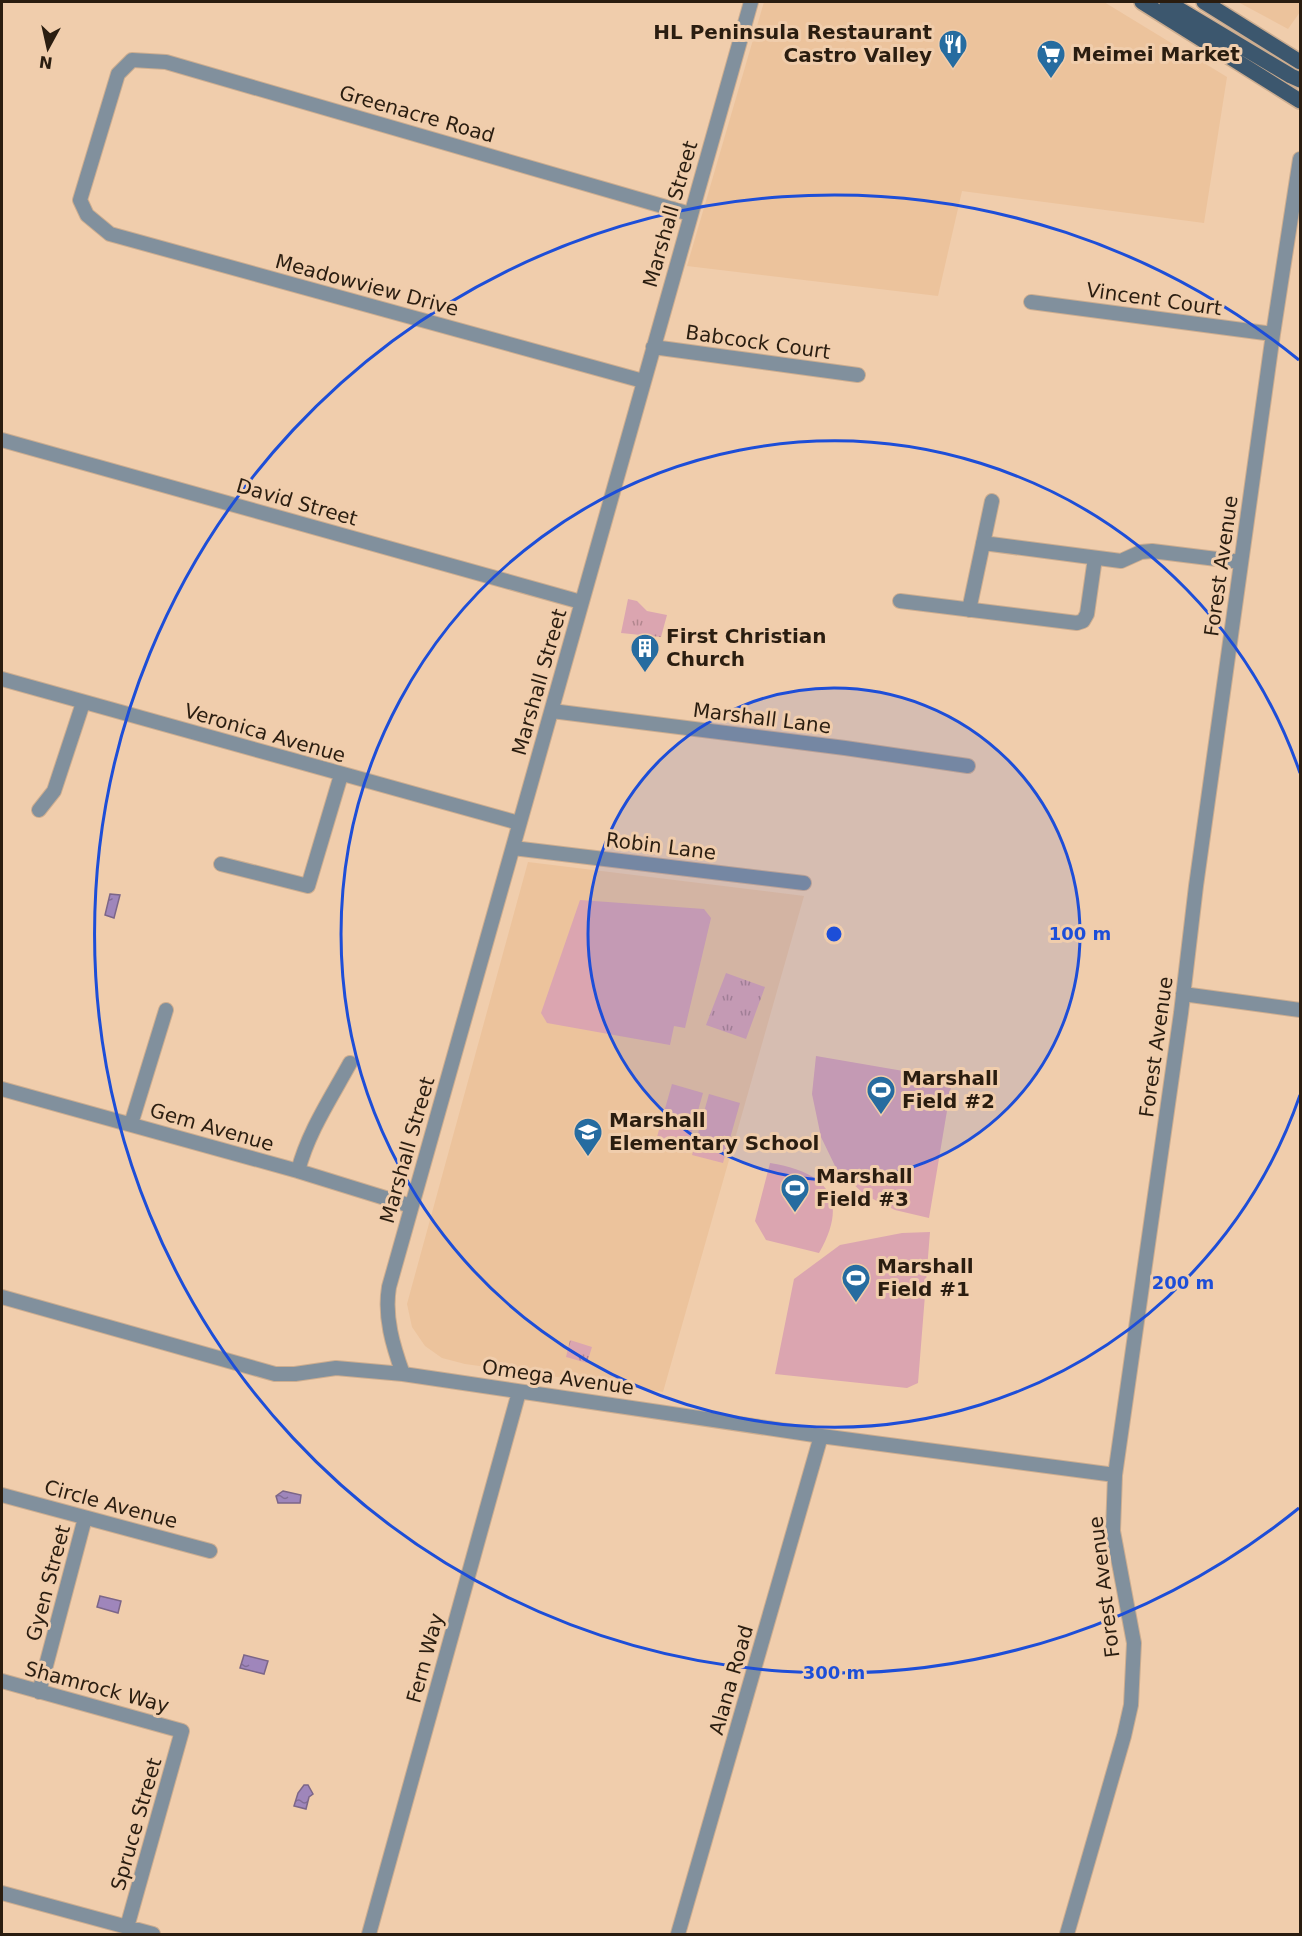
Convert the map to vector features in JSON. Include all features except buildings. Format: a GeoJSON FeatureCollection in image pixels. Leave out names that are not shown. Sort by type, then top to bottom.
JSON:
{"type":"FeatureCollection","features":[{"type":"Feature","properties":{"kind":"main road"},"geometry":{"type":"LineString","coordinates":[[1142,2],[1300,101]]}},
{"type":"Feature","properties":{"kind":"main road"},"geometry":{"type":"LineString","coordinates":[[1167,2],[1300,80]]}},
{"type":"Feature","properties":{"kind":"main road"},"geometry":{"type":"LineString","coordinates":[[1204,2],[1300,62]]}},
{"type":"Feature","properties":{"kind":"street","name":"Marshall Street"},"geometry":{"type":"LineString","coordinates":[[403,1374],[393,1344],[387,1296],[751,2]]}},
{"type":"Feature","properties":{"kind":"street","name":"Greenacre Road"},"geometry":{"type":"LineString","coordinates":[[87,215],[80,200],[118,74],[132,60],[166,62],[690,214]]}},
{"type":"Feature","properties":{"kind":"street","name":"Forest Avenue"},"geometry":{"type":"LineString","coordinates":[[1067,1935],[1131,1705],[1134,1643],[1113,1531],[1115,1474],[1273,334],[1300,159]]}},
{"type":"Feature","properties":{"kind":"street","name":"Meadowview Drive"},"geometry":{"type":"LineString","coordinates":[[87,215],[110,234],[643,381]]}},
{"type":"Feature","properties":{"kind":"street","name":"Vincent Court"},"geometry":{"type":"LineString","coordinates":[[1031,302],[1273,334]]}},
{"type":"Feature","properties":{"kind":"street","name":"Babcock Court"},"geometry":{"type":"LineString","coordinates":[[653,347],[858,375]]}},
{"type":"Feature","properties":{"kind":"street","name":"David Street"},"geometry":{"type":"LineString","coordinates":[[2,440],[581,602]]}},
{"type":"Feature","properties":{"kind":"street"},"geometry":{"type":"LineString","coordinates":[[969,610],[992,501]]}},
{"type":"Feature","properties":{"kind":"street"},"geometry":{"type":"LineString","coordinates":[[983,543],[1121,561],[1152,550],[1241,562]]}},
{"type":"Feature","properties":{"kind":"street"},"geometry":{"type":"LineString","coordinates":[[900,601],[1073,623],[1080,622],[1087,614],[1095,558]]}},
{"type":"Feature","properties":{"kind":"street","name":"Veronica Avenue"},"geometry":{"type":"LineString","coordinates":[[2,679],[519,823]]}},
{"type":"Feature","properties":{"kind":"street"},"geometry":{"type":"LineString","coordinates":[[39,810],[54,791],[83,702]]}},
{"type":"Feature","properties":{"kind":"street","name":"Marshall Lane"},"geometry":{"type":"LineString","coordinates":[[552,711],[968,766]]}},
{"type":"Feature","properties":{"kind":"street"},"geometry":{"type":"LineString","coordinates":[[221,864],[308,886],[341,775]]}},
{"type":"Feature","properties":{"kind":"street","name":"Robin Lane"},"geometry":{"type":"LineString","coordinates":[[513,848],[804,883]]}},
{"type":"Feature","properties":{"kind":"street"},"geometry":{"type":"LineString","coordinates":[[1183,994],[1300,1010]]}},
{"type":"Feature","properties":{"kind":"street"},"geometry":{"type":"LineString","coordinates":[[131,1124],[166,1010]]}},
{"type":"Feature","properties":{"kind":"street"},"geometry":{"type":"LineString","coordinates":[[298,1171],[303,1151],[312,1131],[350,1063]]}},
{"type":"Feature","properties":{"kind":"street","name":"Gem Avenue"},"geometry":{"type":"LineString","coordinates":[[2,1089],[298,1171],[411,1206]]}},
{"type":"Feature","properties":{"kind":"street","name":"Omega Avenue"},"geometry":{"type":"LineString","coordinates":[[2,1297],[276,1374],[295,1374],[336,1368],[403,1374],[821,1436],[1115,1474]]}},
{"type":"Feature","properties":{"kind":"street","name":"Fern Way"},"geometry":{"type":"LineString","coordinates":[[369,1935],[519,1392]]}},
{"type":"Feature","properties":{"kind":"street","name":"Alana Road"},"geometry":{"type":"LineString","coordinates":[[678,1935],[821,1436]]}},
{"type":"Feature","properties":{"kind":"street","name":"Circle Avenue"},"geometry":{"type":"LineString","coordinates":[[2,1495],[210,1551]]}},
{"type":"Feature","properties":{"kind":"street","name":"Gyen Street"},"geometry":{"type":"LineString","coordinates":[[39,1692],[85,1518]]}},
{"type":"Feature","properties":{"kind":"street","name":"Shamrock Way"},"geometry":{"type":"LineString","coordinates":[[2,1681],[182,1731]]}},
{"type":"Feature","properties":{"kind":"street","name":"Spruce Street"},"geometry":{"type":"LineString","coordinates":[[127,1927],[182,1731]]}},
{"type":"Feature","properties":{"kind":"street"},"geometry":{"type":"LineString","coordinates":[[2,1893],[153,1935]]}},
{"type":"Feature","properties":{"kind":"shaded area"},"geometry":{"type":"Polygon","coordinates":[[[764,2],[1104,2],[1227,77],[1204,223],[962,191],[938,296],[687,266],[764,2]]]}},
{"type":"Feature","properties":{"kind":"shaded area"},"geometry":{"type":"Polygon","coordinates":[[[1238,2],[1300,2],[1300,12],[1288,29],[1238,2]]]}},
{"type":"Feature","properties":{"kind":"shaded area","name":"Marshall Elementary School"},"geometry":{"type":"Polygon","coordinates":[[[528,862],[804,896],[663,1392],[465,1364],[442,1358],[425,1346],[412,1327],[407,1304],[528,862]]]}},
{"type":"Feature","properties":{"kind":"green space"},"geometry":{"type":"Polygon","coordinates":[[[628,599],[637,601],[647,611],[667,615],[661,637],[621,633],[628,599]]]}},
{"type":"Feature","properties":{"kind":"green space"},"geometry":{"type":"Polygon","coordinates":[[[580,900],[704,909],[711,918],[685,1028],[674,1026],[670,1045],[547,1023],[541,1013],[580,900]]]}},
{"type":"Feature","properties":{"kind":"green space"},"geometry":{"type":"Polygon","coordinates":[[[726,973],[765,987],[746,1039],[706,1025],[726,973]]]}},
{"type":"Feature","properties":{"kind":"green space","name":"Marshall Field #2"},"geometry":{"type":"Polygon","coordinates":[[[816,1056],[944,1078],[951,1087],[929,1218],[895,1210],[865,1195],[836,1168],[821,1137],[812,1094],[816,1056]]]}},
{"type":"Feature","properties":{"kind":"green space"},"geometry":{"type":"Polygon","coordinates":[[[672,1084],[703,1093],[686,1153],[655,1144],[672,1084]]]}},
{"type":"Feature","properties":{"kind":"green space"},"geometry":{"type":"Polygon","coordinates":[[[709,1094],[740,1103],[723,1163],[692,1155],[709,1094]]]}},
{"type":"Feature","properties":{"kind":"green space","name":"Marshall Field #3"},"geometry":{"type":"Polygon","coordinates":[[[770,1163],[806,1173],[819,1181],[828,1191],[832,1203],[832,1217],[828,1234],[819,1253],[766,1240],[755,1221],[770,1163]]]}},
{"type":"Feature","properties":{"kind":"green space","name":"Marshall Field #1"},"geometry":{"type":"Polygon","coordinates":[[[930,1232],[918,1383],[907,1388],[775,1374],[794,1279],[840,1245],[902,1233],[930,1232]]]}},
{"type":"Feature","properties":{"kind":"green space"},"geometry":{"type":"Polygon","coordinates":[[[570,1340],[592,1347],[587,1363],[566,1357],[570,1340]]]}},
{"type":"Feature","properties":{"kind":"water"},"geometry":{"type":"Polygon","coordinates":[[[110,894],[120,895],[114,918],[105,915],[110,894]]]}},
{"type":"Feature","properties":{"kind":"water"},"geometry":{"type":"Polygon","coordinates":[[[283,1491],[301,1495],[300,1503],[278,1503],[276,1496],[283,1491]]]}},
{"type":"Feature","properties":{"kind":"water"},"geometry":{"type":"Polygon","coordinates":[[[100,1596],[121,1601],[118,1613],[97,1607],[100,1596]]]}},
{"type":"Feature","properties":{"kind":"water"},"geometry":{"type":"Polygon","coordinates":[[[244,1655],[268,1661],[264,1674],[240,1668],[244,1655]]]}},
{"type":"Feature","properties":{"kind":"water"},"geometry":{"type":"Polygon","coordinates":[[[304,1785],[308,1785],[313,1794],[309,1797],[306,1809],[294,1806],[298,1793],[304,1785]]]}},
{"type":"Feature","properties":{"kind":"place","name":"HL Peninsula Restaurant Castro Valley"},"geometry":{"type":"Point","coordinates":[953,70]}},
{"type":"Feature","properties":{"kind":"place","name":"Meimei Market"},"geometry":{"type":"Point","coordinates":[1051,80]}},
{"type":"Feature","properties":{"kind":"place","name":"First Christian Church"},"geometry":{"type":"Point","coordinates":[645,674]}},
{"type":"Feature","properties":{"kind":"place","name":"Marshall Field #2"},"geometry":{"type":"Point","coordinates":[881,1116]}},
{"type":"Feature","properties":{"kind":"place","name":"Marshall Elementary School"},"geometry":{"type":"Point","coordinates":[588,1158]}},
{"type":"Feature","properties":{"kind":"place","name":"Marshall Field #3"},"geometry":{"type":"Point","coordinates":[795,1214]}},
{"type":"Feature","properties":{"kind":"place","name":"Marshall Field #1"},"geometry":{"type":"Point","coordinates":[856,1304]}}]}
